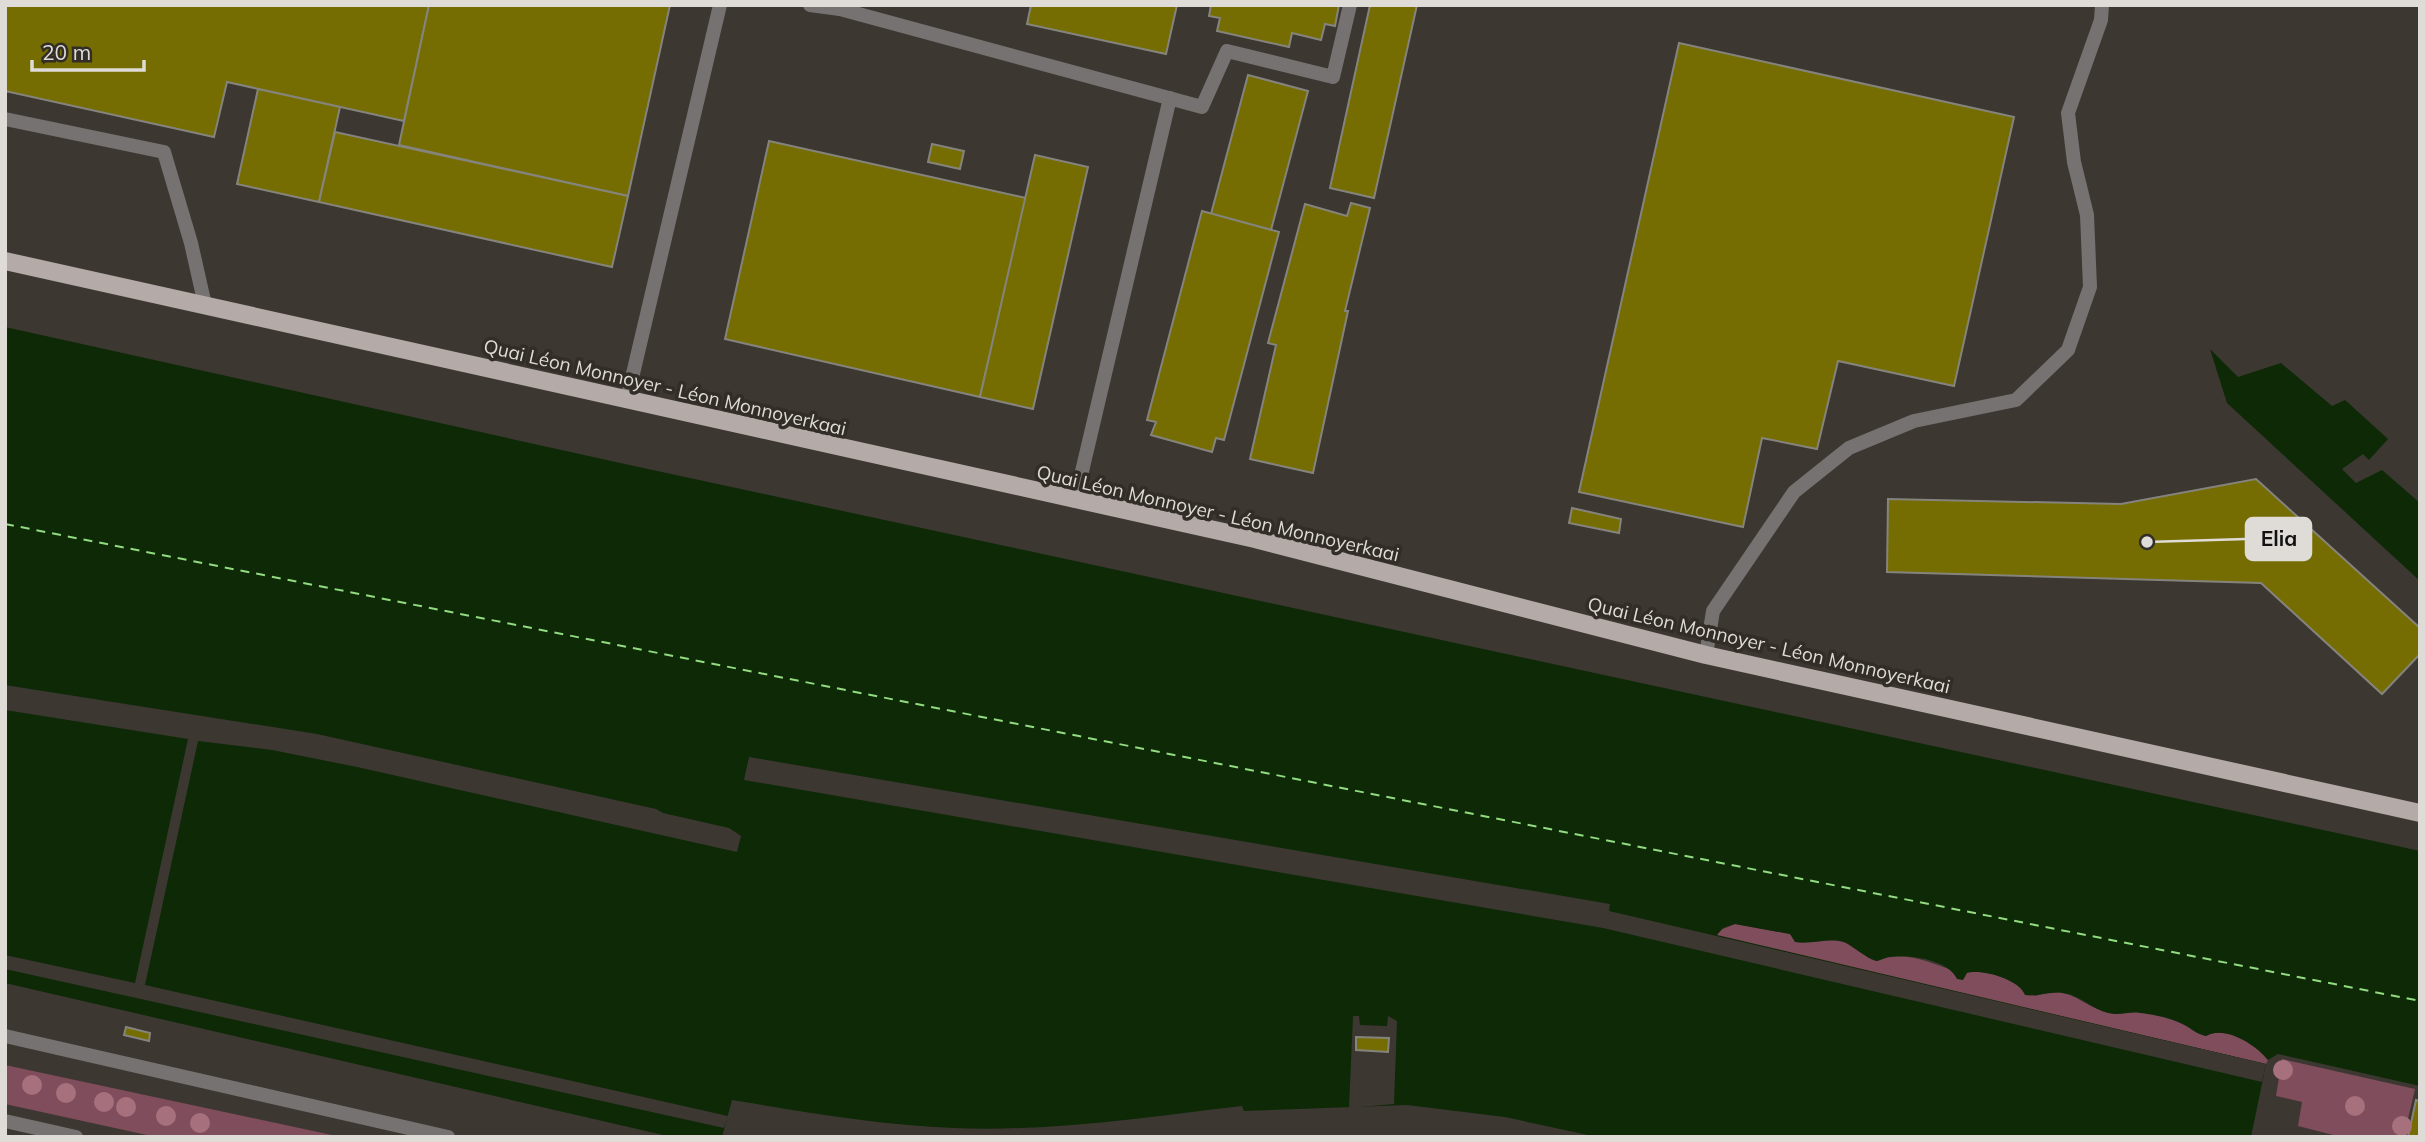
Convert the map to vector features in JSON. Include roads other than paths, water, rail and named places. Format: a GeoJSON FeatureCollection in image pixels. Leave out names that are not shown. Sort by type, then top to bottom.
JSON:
{"type":"FeatureCollection","features":[{"type":"Feature","properties":{"kind":"main road","name":"Quai Léon Monnoyer - Léon Monnoyerkaai"},"geometry":{"type":"LineString","coordinates":[[5,261],[1255,539],[1706,655],[2420,813]]}},
{"type":"Feature","properties":{"kind":"lane"},"geometry":{"type":"LineString","coordinates":[[627,400],[720,5]]}},
{"type":"Feature","properties":{"kind":"lane"},"geometry":{"type":"LineString","coordinates":[[810,5],[840,7],[1202,107],[1227,51],[1333,77],[1350,5]]}},
{"type":"Feature","properties":{"kind":"lane"},"geometry":{"type":"LineString","coordinates":[[1706,655],[1713,611],[1794,492],[1849,448],[1914,421],[2016,400],[2068,350],[2090,287],[2087,215],[2074,162],[2068,113],[2101,20],[2102,5]]}},
{"type":"Feature","properties":{"kind":"lane"},"geometry":{"type":"LineString","coordinates":[[1075,501],[1170,98]]}},
{"type":"Feature","properties":{"kind":"lane"},"geometry":{"type":"LineString","coordinates":[[5,119],[163,152],[191,243],[205,305]]}},
{"type":"Feature","properties":{"kind":"lane"},"geometry":{"type":"LineString","coordinates":[[5,1036],[448,1137]]}},
{"type":"Feature","properties":{"kind":"lane"},"geometry":{"type":"LineString","coordinates":[[5,1121],[76,1137]]}},
{"type":"Feature","properties":{"kind":"place","name":"Elia"},"geometry":{"type":"Point","coordinates":[2147,542]}}]}
